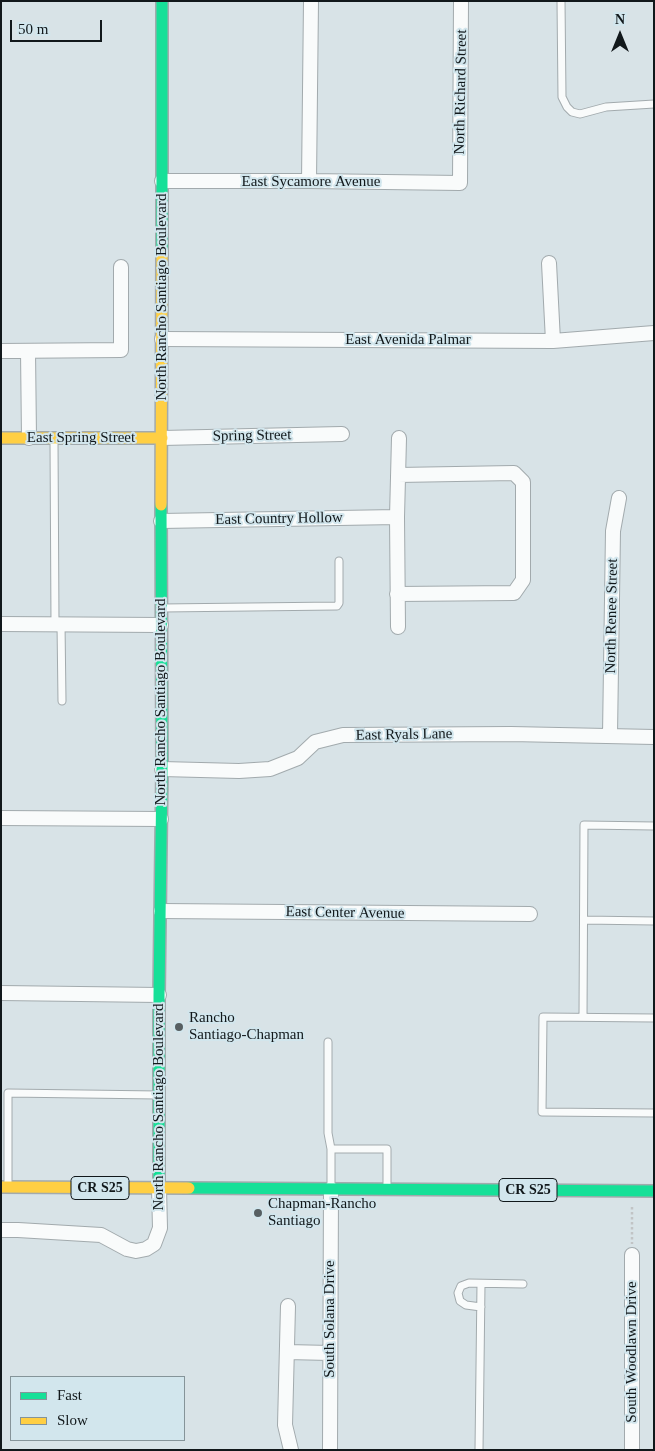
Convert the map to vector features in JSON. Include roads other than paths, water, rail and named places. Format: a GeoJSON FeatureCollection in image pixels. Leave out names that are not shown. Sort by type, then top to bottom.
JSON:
{"type":"FeatureCollection","features":[{"type":"Feature","properties":{"kind":"street","name":"North Rancho Santiago Boulevard"},"geometry":{"type":"LineString","coordinates":[[1,1230],[101,1235],[127,1249],[136,1251],[146,1249],[154,1244],[160,1228],[162,1]]}},
{"type":"Feature","properties":{"kind":"street"},"geometry":{"type":"LineString","coordinates":[[309,181],[311,1]]}},
{"type":"Feature","properties":{"kind":"street","name":"North Richard Street"},"geometry":{"type":"LineString","coordinates":[[460,183],[461,1]]}},
{"type":"Feature","properties":{"kind":"street","name":"East Sycamore Avenue"},"geometry":{"type":"LineString","coordinates":[[162,181],[460,183]]}},
{"type":"Feature","properties":{"kind":"street"},"geometry":{"type":"LineString","coordinates":[[550,263],[553,341]]}},
{"type":"Feature","properties":{"kind":"street"},"geometry":{"type":"LineString","coordinates":[[1,351],[122,350],[121,266]]}},
{"type":"Feature","properties":{"kind":"street","name":"East Avenida Palmar"},"geometry":{"type":"LineString","coordinates":[[162,339],[553,341],[654,333]]}},
{"type":"Feature","properties":{"kind":"street"},"geometry":{"type":"LineString","coordinates":[[28,351],[29,438]]}},
{"type":"Feature","properties":{"kind":"street","name":"Spring Street"},"geometry":{"type":"LineString","coordinates":[[162,438],[342,434]]}},
{"type":"Feature","properties":{"kind":"street","name":"East Spring Street"},"geometry":{"type":"LineString","coordinates":[[1,438],[162,438]]}},
{"type":"Feature","properties":{"kind":"street"},"geometry":{"type":"LineString","coordinates":[[398,438],[398,627]]}},
{"type":"Feature","properties":{"kind":"street"},"geometry":{"type":"LineString","coordinates":[[397,594],[514,593],[523,580],[523,482],[514,472],[398,475]]}},
{"type":"Feature","properties":{"kind":"street","name":"North Renee Street"},"geometry":{"type":"LineString","coordinates":[[610,736],[613,531],[619,498]]}},
{"type":"Feature","properties":{"kind":"street","name":"East Country Hollow"},"geometry":{"type":"LineString","coordinates":[[161,521],[397,517]]}},
{"type":"Feature","properties":{"kind":"street"},"geometry":{"type":"LineString","coordinates":[[1,624],[161,625]]}},
{"type":"Feature","properties":{"kind":"street","name":"East Ryals Lane"},"geometry":{"type":"LineString","coordinates":[[162,769],[270,770],[298,758],[315,742],[343,736],[416,734],[654,737]]}},
{"type":"Feature","properties":{"kind":"street"},"geometry":{"type":"LineString","coordinates":[[1,818],[161,819]]}},
{"type":"Feature","properties":{"kind":"street","name":"East Center Avenue"},"geometry":{"type":"LineString","coordinates":[[161,911],[530,914]]}},
{"type":"Feature","properties":{"kind":"street"},"geometry":{"type":"LineString","coordinates":[[1,994],[159,995]]}},
{"type":"Feature","properties":{"kind":"street","name":"CR S25"},"geometry":{"type":"LineString","coordinates":[[4,1187],[654,1191]]}},
{"type":"Feature","properties":{"kind":"street","name":"South Solana Drive"},"geometry":{"type":"LineString","coordinates":[[330,1450],[331,1189]]}},
{"type":"Feature","properties":{"kind":"street","name":"South Woodlawn Drive"},"geometry":{"type":"LineString","coordinates":[[632,1255],[632,1450]]}},
{"type":"Feature","properties":{"kind":"street"},"geometry":{"type":"LineString","coordinates":[[288,1306],[285,1425],[291,1450]]}},
{"type":"Feature","properties":{"kind":"street"},"geometry":{"type":"LineString","coordinates":[[286,1352],[330,1353]]}},
{"type":"Feature","properties":{"kind":"lane"},"geometry":{"type":"LineString","coordinates":[[561,1],[562,97],[567,107],[572,112],[580,114],[606,107],[654,104]]}},
{"type":"Feature","properties":{"kind":"lane"},"geometry":{"type":"LineString","coordinates":[[54,438],[58,624],[62,701]]}},
{"type":"Feature","properties":{"kind":"lane"},"geometry":{"type":"LineString","coordinates":[[161,608],[337,606],[339,603],[339,561]]}},
{"type":"Feature","properties":{"kind":"lane"},"geometry":{"type":"LineString","coordinates":[[583,1017],[584,825],[654,826]]}},
{"type":"Feature","properties":{"kind":"lane"},"geometry":{"type":"LineString","coordinates":[[584,920],[654,921]]}},
{"type":"Feature","properties":{"kind":"lane"},"geometry":{"type":"LineString","coordinates":[[654,1018],[543,1017],[542,1112],[654,1112]]}},
{"type":"Feature","properties":{"kind":"lane"},"geometry":{"type":"LineString","coordinates":[[328,1042],[328,1133],[331,1149],[331,1189]]}},
{"type":"Feature","properties":{"kind":"lane"},"geometry":{"type":"LineString","coordinates":[[4,1187],[8,1093],[159,1095]]}},
{"type":"Feature","properties":{"kind":"lane"},"geometry":{"type":"LineString","coordinates":[[331,1149],[387,1150],[387,1190]]}},
{"type":"Feature","properties":{"kind":"lane"},"geometry":{"type":"LineString","coordinates":[[481,1307],[466,1305],[460,1301],[458,1293],[461,1286],[469,1283],[523,1284]]}},
{"type":"Feature","properties":{"kind":"lane"},"geometry":{"type":"LineString","coordinates":[[479,1450],[481,1284]]}},
{"type":"Feature","properties":{"kind":"place","name":"Rancho Santiago-Chapman"},"geometry":{"type":"Point","coordinates":[179,1027]}},
{"type":"Feature","properties":{"kind":"place","name":"Chapman-Rancho Santiago"},"geometry":{"type":"Point","coordinates":[258,1213]}}]}
